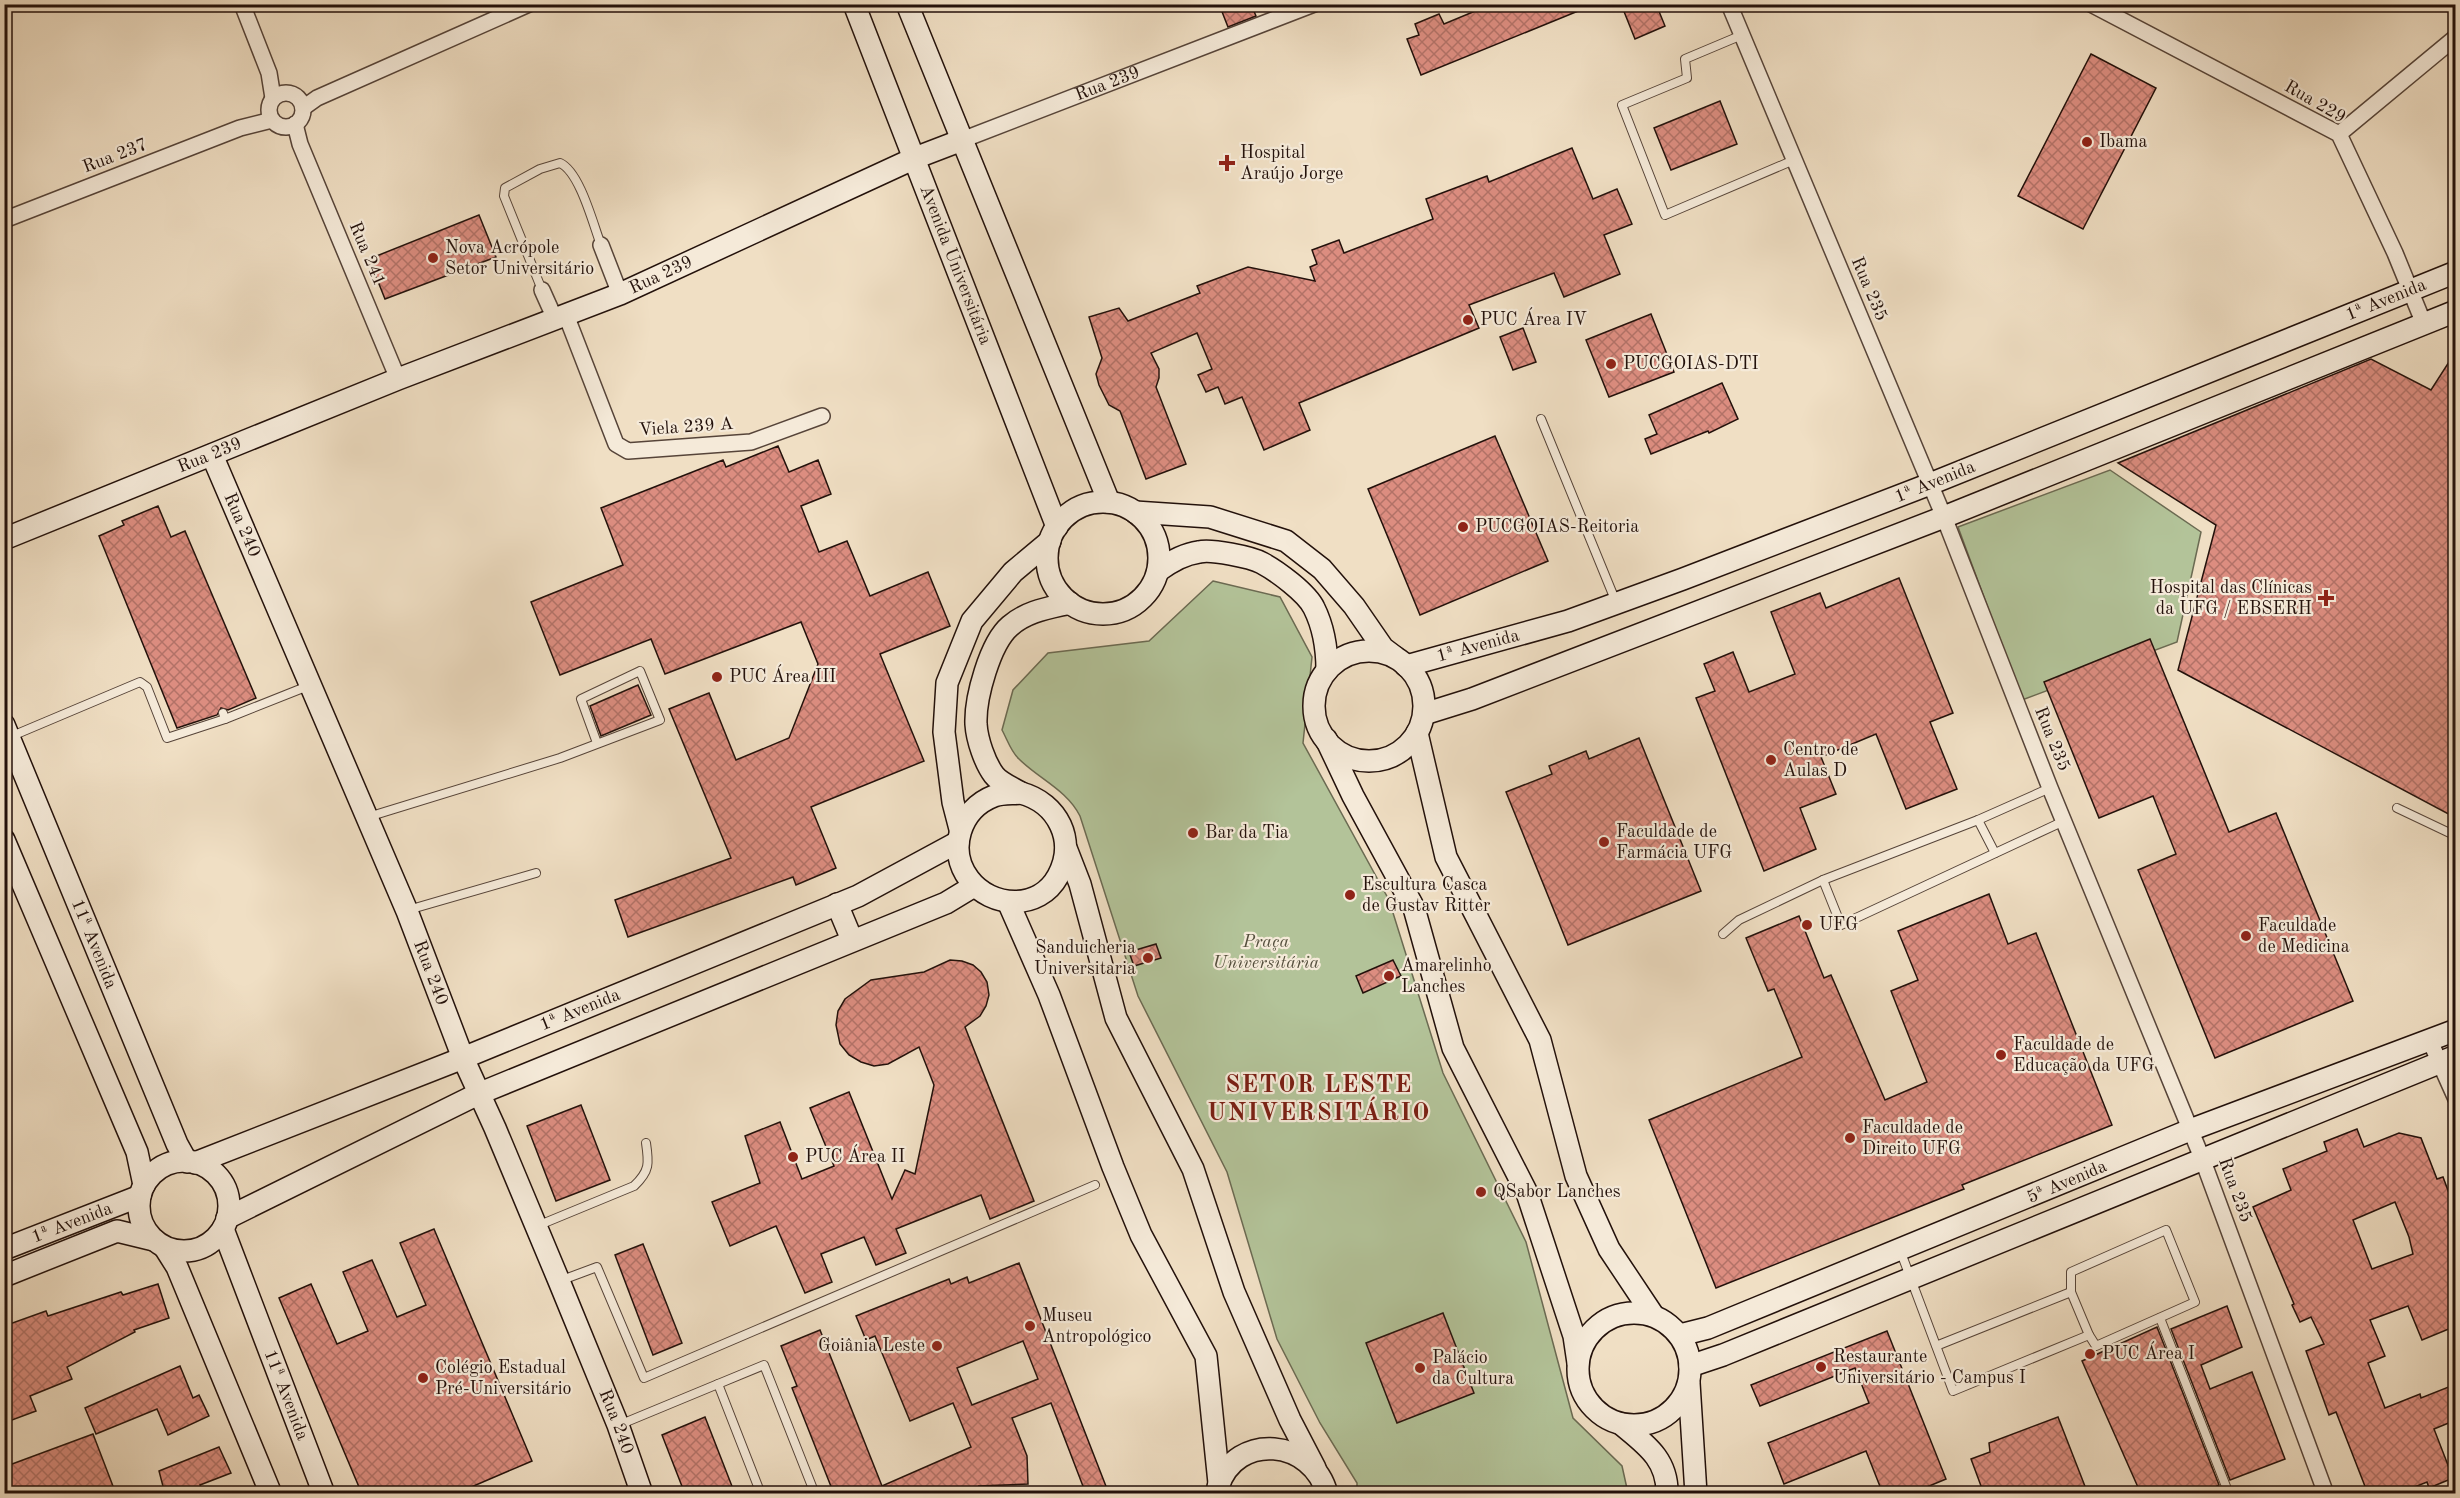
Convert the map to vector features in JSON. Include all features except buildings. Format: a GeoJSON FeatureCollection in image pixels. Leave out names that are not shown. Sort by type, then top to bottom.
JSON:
{"type":"FeatureCollection","features":[{"type":"Feature","properties":{"kind":"main road","name":"Avenida Universitária"},"geometry":{"type":"LineString","coordinates":[[854,4],[915,158],[1054,534]]}},
{"type":"Feature","properties":{"kind":"main road"},"geometry":{"type":"LineString","coordinates":[[907,4],[1109,502]]}},
{"type":"Feature","properties":{"kind":"main road","name":"Rua 239"},"geometry":{"type":"LineString","coordinates":[[4,539],[398,379],[620,294],[915,158],[962,140]]}},
{"type":"Feature","properties":{"kind":"main road","name":"1ª Avenida"},"geometry":{"type":"LineString","coordinates":[[1406,665],[1568,621],[1930,484],[2456,272]]}},
{"type":"Feature","properties":{"kind":"main road","name":"1ª Avenida"},"geometry":{"type":"LineString","coordinates":[[1421,723],[1472,699],[1944,517],[2456,311]]}},
{"type":"Feature","properties":{"kind":"main road","name":"Rua 240"},"geometry":{"type":"LineString","coordinates":[[212,455],[406,910],[463,1058],[495,1128],[618,1425],[642,1494]]}},
{"type":"Feature","properties":{"kind":"main road"},"geometry":{"type":"LineString","coordinates":[[1066,848],[1058,876],[1048,888],[1035,897],[1009,904],[990,897],[974,886],[964,873],[959,857],[959,835],[944,732],[947,683],[972,621],[1013,572],[1054,534],[1064,518],[1082,506],[1109,502],[1135,512],[1210,517],[1286,541],[1322,569],[1354,606],[1383,648],[1406,665],[1418,680],[1423,696],[1421,723],[1446,857],[1540,1040],[1576,1176],[1609,1249],[1653,1315]]}},
{"type":"Feature","properties":{"kind":"main road"},"geometry":{"type":"LineString","coordinates":[[1054,534],[1048,558],[1050,575],[1058,591],[1070,603],[1086,612],[1104,615],[1122,611],[1138,602],[1151,589],[1158,571],[1159,554],[1155,538],[1147,524],[1135,512]]}},
{"type":"Feature","properties":{"kind":"main road"},"geometry":{"type":"LineString","coordinates":[[1158,571],[1173,560],[1209,551],[1261,562],[1301,591],[1314,606],[1327,647],[1327,670]]}},
{"type":"Feature","properties":{"kind":"main road"},"geometry":{"type":"LineString","coordinates":[[1070,603],[1032,612],[1010,626],[993,647],[984,677],[976,723],[984,755],[995,777],[1021,793],[1041,801],[1052,810],[1065,834],[1066,848],[1080,884],[1116,1018],[1193,1169],[1234,1292],[1290,1420],[1324,1482],[1327,1494]]}},
{"type":"Feature","properties":{"kind":"main road"},"geometry":{"type":"LineString","coordinates":[[1406,665],[1391,655],[1374,651],[1357,652],[1341,659],[1327,670],[1318,686],[1315,704],[1317,723],[1353,796],[1414,908],[1453,1048],[1527,1193],[1574,1336],[1579,1379],[1584,1394],[1593,1407],[1606,1418],[1621,1424],[1652,1449],[1668,1478],[1667,1494]]}},
{"type":"Feature","properties":{"kind":"main road"},"geometry":{"type":"LineString","coordinates":[[1326,739],[1339,752],[1355,759],[1373,761],[1391,757],[1406,747],[1421,723]]}},
{"type":"Feature","properties":{"kind":"main road","name":"11ª Avenida"},"geometry":{"type":"LineString","coordinates":[[7,731],[177,1144],[191,1162]]}},
{"type":"Feature","properties":{"kind":"main road"},"geometry":{"type":"LineString","coordinates":[[959,835],[978,805],[995,795],[1021,793]]}},
{"type":"Feature","properties":{"kind":"main road","name":"1ª Avenida"},"geometry":{"type":"LineString","coordinates":[[191,1162],[463,1058],[858,896],[959,835]]}},
{"type":"Feature","properties":{"kind":"main road"},"geometry":{"type":"LineString","coordinates":[[4,840],[137,1152],[142,1191],[141,1220],[177,1267],[271,1494]]}},
{"type":"Feature","properties":{"kind":"main road"},"geometry":{"type":"LineString","coordinates":[[160,1244],[177,1251],[201,1248],[211,1242],[225,1224],[478,1094],[946,903],[974,886]]}},
{"type":"Feature","properties":{"kind":"main road"},"geometry":{"type":"LineString","coordinates":[[837,904],[852,940]]}},
{"type":"Feature","properties":{"kind":"main road"},"geometry":{"type":"LineString","coordinates":[[1009,904],[1049,995],[1113,1167],[1141,1235],[1206,1356],[1218,1488]]}},
{"type":"Feature","properties":{"kind":"main road","name":"5ª Avenida"},"geometry":{"type":"LineString","coordinates":[[1680,1335],[1708,1328],[2190,1130],[2456,1030]]}},
{"type":"Feature","properties":{"kind":"main road","name":"5ª Avenida"},"geometry":{"type":"LineString","coordinates":[[1690,1375],[1723,1355],[2448,1059]]}},
{"type":"Feature","properties":{"kind":"main road"},"geometry":{"type":"LineString","coordinates":[[142,1191],[160,1168],[170,1163],[191,1162],[208,1169],[219,1179],[226,1192],[228,1207],[225,1224]]}},
{"type":"Feature","properties":{"kind":"main road","name":"1ª Avenida"},"geometry":{"type":"LineString","coordinates":[[4,1249],[142,1191]]}},
{"type":"Feature","properties":{"kind":"main road","name":"11ª Avenida"},"geometry":{"type":"LineString","coordinates":[[225,1224],[324,1494]]}},
{"type":"Feature","properties":{"kind":"main road","name":"1ª Avenida"},"geometry":{"type":"LineString","coordinates":[[4,1276],[117,1231],[160,1244]]}},
{"type":"Feature","properties":{"kind":"main road"},"geometry":{"type":"LineString","coordinates":[[1578,1363],[1583,1346],[1591,1332],[1604,1321],[1619,1314],[1636,1312],[1653,1315],[1680,1335],[1687,1350],[1690,1375],[1696,1494]]}},
{"type":"Feature","properties":{"kind":"main road"},"geometry":{"type":"LineString","coordinates":[[1621,1424],[1638,1425],[1655,1421],[1670,1412],[1682,1400],[1690,1375]]}},
{"type":"Feature","properties":{"kind":"main road"},"geometry":{"type":"LineString","coordinates":[[1218,1488],[1226,1470],[1245,1455],[1263,1448],[1282,1449],[1300,1456],[1315,1468]]}},
{"type":"Feature","properties":{"kind":"street"},"geometry":{"type":"LineString","coordinates":[[242,4],[269,73],[275,98],[269,112],[284,124],[301,117],[301,104],[289,93],[275,98]]}},
{"type":"Feature","properties":{"kind":"street"},"geometry":{"type":"LineString","coordinates":[[301,104],[529,4]]}},
{"type":"Feature","properties":{"kind":"street","name":"Rua 239"},"geometry":{"type":"LineString","coordinates":[[962,140],[1314,4]]}},
{"type":"Feature","properties":{"kind":"street","name":"Rua 235"},"geometry":{"type":"LineString","coordinates":[[1729,4],[1944,517],[2050,788],[2202,1158],[2326,1494]]}},
{"type":"Feature","properties":{"kind":"street","name":"Rua 229"},"geometry":{"type":"LineString","coordinates":[[2091,4],[2339,134],[2395,253],[2424,324]]}},
{"type":"Feature","properties":{"kind":"street"},"geometry":{"type":"LineString","coordinates":[[2339,134],[2456,37]]}},
{"type":"Feature","properties":{"kind":"street","name":"Rua 237"},"geometry":{"type":"LineString","coordinates":[[240,128],[275,98]]}},
{"type":"Feature","properties":{"kind":"street","name":"Rua 237"},"geometry":{"type":"LineString","coordinates":[[4,220],[240,128],[284,124]]}},
{"type":"Feature","properties":{"kind":"street","name":"Rua 241"},"geometry":{"type":"LineString","coordinates":[[284,124],[300,144],[398,379]]}},
{"type":"Feature","properties":{"kind":"street"},"geometry":{"type":"LineString","coordinates":[[601,245],[620,294]]}},
{"type":"Feature","properties":{"kind":"street","name":"Viela 239 A"},"geometry":{"type":"LineString","coordinates":[[542,290],[561,317],[616,444],[628,451],[751,442],[822,416]]}},
{"type":"Feature","properties":{"kind":"street"},"geometry":{"type":"LineString","coordinates":[[2430,1041],[2448,1059],[2456,1099]]}},
{"type":"Feature","properties":{"kind":"lane"},"geometry":{"type":"LineString","coordinates":[[1742,35],[1685,59],[1687,78],[1622,105],[1665,215],[1794,160]]}},
{"type":"Feature","properties":{"kind":"lane"},"geometry":{"type":"LineString","coordinates":[[542,290],[504,196],[505,188],[540,169],[560,163],[568,167],[580,190],[601,245]]}},
{"type":"Feature","properties":{"kind":"lane"},"geometry":{"type":"LineString","coordinates":[[1541,419],[1616,603]]}},
{"type":"Feature","properties":{"kind":"lane"},"geometry":{"type":"LineString","coordinates":[[366,818],[560,758],[660,720],[640,671],[581,699],[597,743]]}},
{"type":"Feature","properties":{"kind":"lane"},"geometry":{"type":"LineString","coordinates":[[7,731],[140,682],[147,687],[168,738],[310,686]]}},
{"type":"Feature","properties":{"kind":"lane"},"geometry":{"type":"LineString","coordinates":[[1723,934],[1739,920],[1823,880],[1978,820],[2050,788]]}},
{"type":"Feature","properties":{"kind":"lane"},"geometry":{"type":"LineString","coordinates":[[2397,808],[2456,836]]}},
{"type":"Feature","properties":{"kind":"lane"},"geometry":{"type":"LineString","coordinates":[[1978,820],[1995,854]]}},
{"type":"Feature","properties":{"kind":"lane"},"geometry":{"type":"LineString","coordinates":[[1823,880],[1841,925],[2064,821]]}},
{"type":"Feature","properties":{"kind":"lane"},"geometry":{"type":"LineString","coordinates":[[406,910],[536,873]]}},
{"type":"Feature","properties":{"kind":"lane"},"geometry":{"type":"LineString","coordinates":[[536,1226],[634,1186],[642,1179],[650,1163],[646,1143]]}},
{"type":"Feature","properties":{"kind":"lane"},"geometry":{"type":"LineString","coordinates":[[559,1281],[597,1267],[644,1378],[1095,1185]]}},
{"type":"Feature","properties":{"kind":"lane"},"geometry":{"type":"LineString","coordinates":[[2166,1230],[2195,1302],[2096,1346],[2071,1292],[2071,1272],[2166,1230]]}},
{"type":"Feature","properties":{"kind":"lane"},"geometry":{"type":"LineString","coordinates":[[1899,1250],[1953,1392],[2089,1335]]}},
{"type":"Feature","properties":{"kind":"lane"},"geometry":{"type":"LineString","coordinates":[[1936,1346],[2071,1292]]}},
{"type":"Feature","properties":{"kind":"lane"},"geometry":{"type":"LineString","coordinates":[[2160,1318],[2229,1494]]}},
{"type":"Feature","properties":{"kind":"lane"},"geometry":{"type":"LineString","coordinates":[[618,1425],[764,1365],[815,1494]]}},
{"type":"Feature","properties":{"kind":"lane"},"geometry":{"type":"LineString","coordinates":[[718,1384],[761,1494]]}},
{"type":"Feature","properties":{"kind":"green space"},"geometry":{"type":"Polygon","coordinates":[[[2110,470],[2201,532],[2177,642],[2022,700],[1958,527],[2110,470]]]}},
{"type":"Feature","properties":{"kind":"green space","name":"Praça Universitária"},"geometry":{"type":"Polygon","coordinates":[[[1213,581],[1280,597],[1312,657],[1303,743],[1389,900],[1443,1073],[1526,1242],[1573,1418],[1622,1466],[1628,1493],[1357,1493],[1357,1483],[1320,1423],[1277,1339],[1227,1172],[1138,996],[1080,816],[1068,799],[1016,756],[1002,730],[1013,690],[1048,653],[1149,641],[1213,581]]]}},
{"type":"Feature","properties":{"kind":"place","name":"Ibama"},"geometry":{"type":"Point","coordinates":[2087,142]}},
{"type":"Feature","properties":{"kind":"place","name":"Hospital Araújo Jorge"},"geometry":{"type":"Point","coordinates":[1227,163]}},
{"type":"Feature","properties":{"kind":"place","name":"Nova Acrópole Setor Universitário"},"geometry":{"type":"Point","coordinates":[433,258]}},
{"type":"Feature","properties":{"kind":"place","name":"PUC Área IV"},"geometry":{"type":"Point","coordinates":[1468,320]}},
{"type":"Feature","properties":{"kind":"place","name":"PUCGOIAS-DTI"},"geometry":{"type":"Point","coordinates":[1611,364]}},
{"type":"Feature","properties":{"kind":"place","name":"PUCGOIAS-Reitoria"},"geometry":{"type":"Point","coordinates":[1463,527]}},
{"type":"Feature","properties":{"kind":"place","name":"Hospital das Clínicas da UFG / EBSERH"},"geometry":{"type":"Point","coordinates":[2326,598]}},
{"type":"Feature","properties":{"kind":"place","name":"PUC Área III"},"geometry":{"type":"Point","coordinates":[717,677]}},
{"type":"Feature","properties":{"kind":"place","name":"Centro de Aulas D"},"geometry":{"type":"Point","coordinates":[1771,760]}},
{"type":"Feature","properties":{"kind":"place","name":"Bar da Tia"},"geometry":{"type":"Point","coordinates":[1193,833]}},
{"type":"Feature","properties":{"kind":"place","name":"Faculdade de Farmácia UFG"},"geometry":{"type":"Point","coordinates":[1604,842]}},
{"type":"Feature","properties":{"kind":"place","name":"Escultura Casca de Gustav Ritter"},"geometry":{"type":"Point","coordinates":[1350,895]}},
{"type":"Feature","properties":{"kind":"place","name":"UFG"},"geometry":{"type":"Point","coordinates":[1807,925]}},
{"type":"Feature","properties":{"kind":"place","name":"Faculdade de Medicina"},"geometry":{"type":"Point","coordinates":[2246,936]}},
{"type":"Feature","properties":{"kind":"place","name":"Sanduicheria Universitaria"},"geometry":{"type":"Point","coordinates":[1148,958]}},
{"type":"Feature","properties":{"kind":"place","name":"Amarelinho Lanches"},"geometry":{"type":"Point","coordinates":[1389,976]}},
{"type":"Feature","properties":{"kind":"place","name":"Faculdade de Educação da UFG"},"geometry":{"type":"Point","coordinates":[2001,1055]}},
{"type":"Feature","properties":{"kind":"place","name":"Faculdade de Direito UFG"},"geometry":{"type":"Point","coordinates":[1850,1138]}},
{"type":"Feature","properties":{"kind":"place","name":"PUC Área II"},"geometry":{"type":"Point","coordinates":[793,1157]}},
{"type":"Feature","properties":{"kind":"place","name":"QSabor Lanches"},"geometry":{"type":"Point","coordinates":[1481,1192]}},
{"type":"Feature","properties":{"kind":"place","name":"Museu Antropológico"},"geometry":{"type":"Point","coordinates":[1030,1326]}},
{"type":"Feature","properties":{"kind":"place","name":"Goiânia Leste"},"geometry":{"type":"Point","coordinates":[937,1346]}},
{"type":"Feature","properties":{"kind":"place","name":"PUC Área I"},"geometry":{"type":"Point","coordinates":[2090,1354]}},
{"type":"Feature","properties":{"kind":"place","name":"Restaurante Universitário - Campus I"},"geometry":{"type":"Point","coordinates":[1821,1367]}},
{"type":"Feature","properties":{"kind":"place","name":"Palácio da Cultura"},"geometry":{"type":"Point","coordinates":[1420,1368]}},
{"type":"Feature","properties":{"kind":"place","name":"Colégio Estadual Pré-Universitário"},"geometry":{"type":"Point","coordinates":[423,1378]}},
{"type":"Feature","properties":{"kind":"district","name":"SETOR LESTE UNIVERSITÁRIO"},"geometry":{"type":"Point","coordinates":[1319,1100]}}]}
